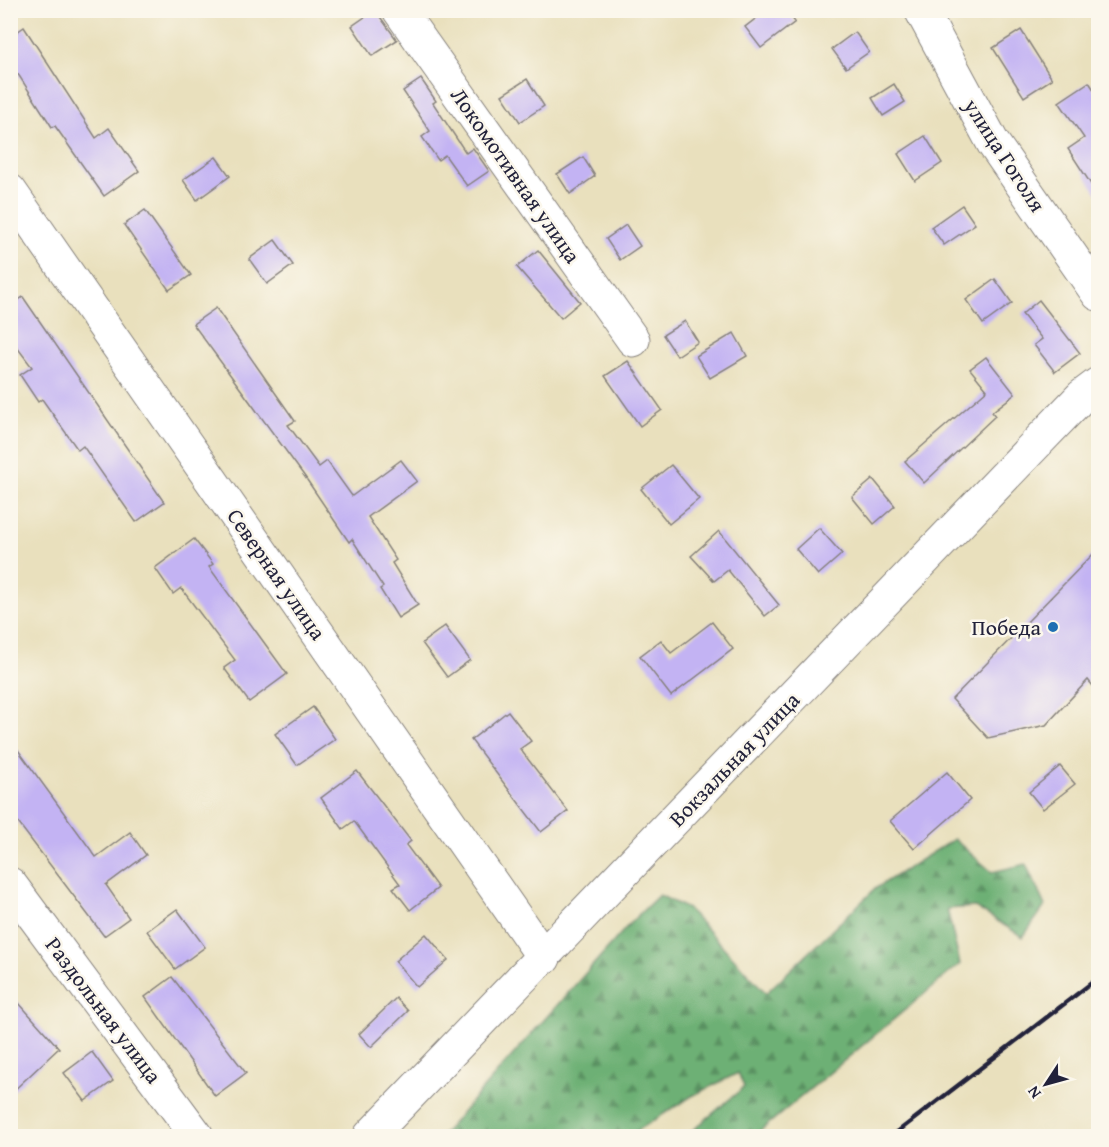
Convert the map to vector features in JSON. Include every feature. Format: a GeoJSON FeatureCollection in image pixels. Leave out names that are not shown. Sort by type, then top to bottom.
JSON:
{"type":"FeatureCollection","features":[{"type":"Feature","properties":{"kind":"street","name":"Локомотивная улица"},"geometry":{"type":"LineString","coordinates":[[399,10],[633,340]]}},
{"type":"Feature","properties":{"kind":"street","name":"улица Гоголя"},"geometry":{"type":"LineString","coordinates":[[921,10],[993,143],[1098,294]]}},
{"type":"Feature","properties":{"kind":"street","name":"Северная улица"},"geometry":{"type":"LineString","coordinates":[[10,191],[544,958]]}},
{"type":"Feature","properties":{"kind":"street","name":"Вокзальная улица"},"geometry":{"type":"LineString","coordinates":[[370,1137],[1082,396],[1098,384]]}},
{"type":"Feature","properties":{"kind":"street","name":"Раздольная улица"},"geometry":{"type":"LineString","coordinates":[[10,884],[197,1137]]}},
{"type":"Feature","properties":{"kind":"green space"},"geometry":{"type":"Polygon","coordinates":[[[954,839],[992,872],[1026,864],[1045,906],[1023,937],[975,907],[947,909],[960,964],[754,1136],[686,1136],[744,1087],[738,1073],[692,1096],[629,1136],[441,1136],[631,922],[659,895],[688,909],[766,993],[876,888],[954,839]]]}},
{"type":"Feature","properties":{"kind":"building"},"geometry":{"type":"Polygon","coordinates":[[[375,10],[397,40],[372,56],[352,26],[375,10]]]}},
{"type":"Feature","properties":{"kind":"building"},"geometry":{"type":"Polygon","coordinates":[[[767,10],[786,10],[795,22],[761,48],[745,27],[767,10]]]}},
{"type":"Feature","properties":{"kind":"building"},"geometry":{"type":"Polygon","coordinates":[[[24,27],[96,138],[109,128],[139,171],[104,196],[55,126],[52,127],[18,74],[10,80],[10,37],[24,27]]]}},
{"type":"Feature","properties":{"kind":"building"},"geometry":{"type":"Polygon","coordinates":[[[1021,30],[1052,79],[1024,97],[993,48],[1021,30]]]}},
{"type":"Feature","properties":{"kind":"building"},"geometry":{"type":"Polygon","coordinates":[[[855,32],[869,52],[846,68],[832,49],[855,32]]]}},
{"type":"Feature","properties":{"kind":"building"},"geometry":{"type":"Polygon","coordinates":[[[421,79],[436,101],[433,103],[466,153],[473,148],[489,171],[467,186],[445,155],[438,160],[422,137],[430,131],[403,91],[421,79]]]}},
{"type":"Feature","properties":{"kind":"building"},"geometry":{"type":"Polygon","coordinates":[[[527,79],[544,106],[520,122],[502,95],[527,79]]]}},
{"type":"Feature","properties":{"kind":"building"},"geometry":{"type":"Polygon","coordinates":[[[1089,82],[1098,96],[1098,195],[1068,149],[1084,138],[1059,102],[1089,82]]]}},
{"type":"Feature","properties":{"kind":"building"},"geometry":{"type":"Polygon","coordinates":[[[894,84],[905,102],[883,116],[872,98],[894,84]]]}},
{"type":"Feature","properties":{"kind":"building"},"geometry":{"type":"Polygon","coordinates":[[[925,136],[942,163],[915,181],[898,154],[925,136]]]}},
{"type":"Feature","properties":{"kind":"building"},"geometry":{"type":"Polygon","coordinates":[[[216,157],[230,176],[197,200],[183,180],[216,157]]]}},
{"type":"Feature","properties":{"kind":"building"},"geometry":{"type":"Polygon","coordinates":[[[583,157],[595,176],[570,194],[557,174],[583,157]]]}},
{"type":"Feature","properties":{"kind":"building"},"geometry":{"type":"Polygon","coordinates":[[[962,205],[975,224],[944,245],[931,227],[962,205]]]}},
{"type":"Feature","properties":{"kind":"building"},"geometry":{"type":"Polygon","coordinates":[[[145,210],[191,275],[169,290],[124,225],[145,210]]]}},
{"type":"Feature","properties":{"kind":"building"},"geometry":{"type":"Polygon","coordinates":[[[626,225],[640,246],[620,260],[606,239],[626,225]]]}},
{"type":"Feature","properties":{"kind":"building"},"geometry":{"type":"Polygon","coordinates":[[[275,240],[293,265],[267,284],[249,259],[275,240]]]}},
{"type":"Feature","properties":{"kind":"building"},"geometry":{"type":"Polygon","coordinates":[[[538,250],[580,302],[561,318],[517,267],[538,250]]]}},
{"type":"Feature","properties":{"kind":"building"},"geometry":{"type":"Polygon","coordinates":[[[995,279],[1012,303],[983,324],[966,300],[995,279]]]}},
{"type":"Feature","properties":{"kind":"building"},"geometry":{"type":"Polygon","coordinates":[[[23,297],[164,502],[136,522],[83,446],[78,450],[42,399],[38,402],[20,375],[32,367],[10,338],[10,306],[23,297]]]}},
{"type":"Feature","properties":{"kind":"building"},"geometry":{"type":"Polygon","coordinates":[[[1039,300],[1080,353],[1055,372],[1034,345],[1042,339],[1022,314],[1039,300]]]}},
{"type":"Feature","properties":{"kind":"building"},"geometry":{"type":"Polygon","coordinates":[[[216,308],[295,421],[288,425],[319,467],[327,461],[352,496],[401,460],[417,481],[368,517],[396,560],[392,563],[418,605],[398,618],[380,589],[383,587],[352,539],[349,542],[305,477],[193,324],[216,308]]]}},
{"type":"Feature","properties":{"kind":"building"},"geometry":{"type":"Polygon","coordinates":[[[685,321],[698,342],[677,356],[663,335],[685,321]]]}},
{"type":"Feature","properties":{"kind":"building"},"geometry":{"type":"Polygon","coordinates":[[[734,333],[747,356],[710,378],[696,356],[734,333]]]}},
{"type":"Feature","properties":{"kind":"building"},"geometry":{"type":"Polygon","coordinates":[[[986,357],[1015,394],[992,412],[995,416],[924,483],[905,461],[987,390],[970,369],[986,357]]]}},
{"type":"Feature","properties":{"kind":"building"},"geometry":{"type":"Polygon","coordinates":[[[628,361],[662,410],[640,426],[605,376],[628,361]]]}},
{"type":"Feature","properties":{"kind":"building"},"geometry":{"type":"Polygon","coordinates":[[[671,465],[699,499],[669,524],[641,489],[671,465]]]}},
{"type":"Feature","properties":{"kind":"building"},"geometry":{"type":"Polygon","coordinates":[[[873,479],[895,506],[874,524],[852,497],[873,479]]]}},
{"type":"Feature","properties":{"kind":"building"},"geometry":{"type":"Polygon","coordinates":[[[819,528],[842,554],[818,575],[796,549],[819,528]]]}},
{"type":"Feature","properties":{"kind":"building"},"geometry":{"type":"Polygon","coordinates":[[[719,531],[779,605],[765,616],[728,570],[714,581],[691,556],[719,531]]]}},
{"type":"Feature","properties":{"kind":"building"},"geometry":{"type":"Polygon","coordinates":[[[194,539],[213,564],[209,567],[287,674],[249,702],[224,668],[235,660],[181,588],[173,594],[155,568],[194,539]]]}},
{"type":"Feature","properties":{"kind":"building"},"geometry":{"type":"Polygon","coordinates":[[[1098,549],[1098,692],[1088,680],[1046,725],[988,738],[952,699],[1098,549]]]}},
{"type":"Feature","properties":{"kind":"building"},"geometry":{"type":"Polygon","coordinates":[[[712,622],[733,649],[671,696],[640,656],[661,640],[671,653],[712,622]]]}},
{"type":"Feature","properties":{"kind":"building"},"geometry":{"type":"Polygon","coordinates":[[[445,626],[470,660],[447,677],[422,643],[445,626]]]}},
{"type":"Feature","properties":{"kind":"building"},"geometry":{"type":"Polygon","coordinates":[[[313,707],[335,739],[297,765],[275,734],[313,707]]]}},
{"type":"Feature","properties":{"kind":"building"},"geometry":{"type":"Polygon","coordinates":[[[508,711],[531,741],[520,749],[568,811],[541,832],[471,740],[508,711]]]}},
{"type":"Feature","properties":{"kind":"building"},"geometry":{"type":"Polygon","coordinates":[[[10,739],[96,857],[130,832],[146,855],[106,885],[129,918],[104,936],[10,812],[10,739]]]}},
{"type":"Feature","properties":{"kind":"building"},"geometry":{"type":"Polygon","coordinates":[[[1060,766],[1075,784],[1043,809],[1029,792],[1060,766]]]}},
{"type":"Feature","properties":{"kind":"building"},"geometry":{"type":"Polygon","coordinates":[[[357,771],[411,841],[406,845],[438,888],[410,910],[393,888],[400,884],[354,821],[343,829],[321,798],[357,771]]]}},
{"type":"Feature","properties":{"kind":"building"},"geometry":{"type":"Polygon","coordinates":[[[947,772],[970,800],[914,849],[890,821],[947,772]]]}},
{"type":"Feature","properties":{"kind":"building"},"geometry":{"type":"Polygon","coordinates":[[[177,909],[205,947],[175,969],[147,931],[177,909]]]}},
{"type":"Feature","properties":{"kind":"building"},"geometry":{"type":"Polygon","coordinates":[[[426,934],[448,960],[417,987],[395,961],[426,934]]]}},
{"type":"Feature","properties":{"kind":"building"},"geometry":{"type":"Polygon","coordinates":[[[172,977],[246,1073],[215,1096],[145,997],[172,977]]]}},
{"type":"Feature","properties":{"kind":"building"},"geometry":{"type":"Polygon","coordinates":[[[10,993],[59,1048],[10,1094],[10,993]]]}},
{"type":"Feature","properties":{"kind":"building"},"geometry":{"type":"Polygon","coordinates":[[[396,998],[408,1011],[371,1047],[359,1034],[396,998]]]}},
{"type":"Feature","properties":{"kind":"building"},"geometry":{"type":"Polygon","coordinates":[[[92,1052],[113,1081],[85,1101],[64,1073],[92,1052]]]}},
{"type":"Feature","properties":{"kind":"railway"},"geometry":{"type":"LineString","coordinates":[[892,1136],[1098,978]]}},
{"type":"Feature","properties":{"kind":"place","name":"Победа"},"geometry":{"type":"Point","coordinates":[1053,627]}}]}
